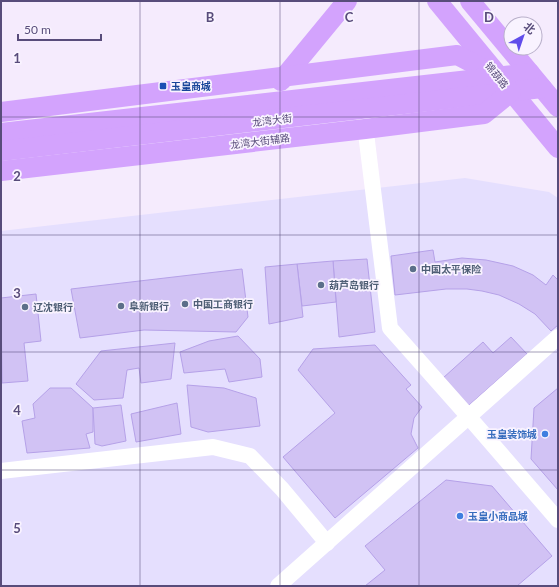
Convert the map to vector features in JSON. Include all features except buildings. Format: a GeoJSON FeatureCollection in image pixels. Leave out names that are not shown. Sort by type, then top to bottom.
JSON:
{"type":"FeatureCollection","features":[{"type":"Feature","properties":{"kind":"main road"},"geometry":{"type":"LineString","coordinates":[[259,104],[286,76],[347,1]]}},
{"type":"Feature","properties":{"kind":"main road","name":"锦葫路"},"geometry":{"type":"LineString","coordinates":[[437,1],[558,148]]}},
{"type":"Feature","properties":{"kind":"main road"},"geometry":{"type":"LineString","coordinates":[[470,1],[558,108]]}},
{"type":"Feature","properties":{"kind":"main road"},"geometry":{"type":"LineString","coordinates":[[1,112],[457,55],[505,84]]}},
{"type":"Feature","properties":{"kind":"main road","name":"龙湾大街"},"geometry":{"type":"LineString","coordinates":[[1,133],[259,104],[536,81]]}},
{"type":"Feature","properties":{"kind":"main road","name":"龙湾大街"},"geometry":{"type":"LineString","coordinates":[[1,151],[363,110],[505,84]]}},
{"type":"Feature","properties":{"kind":"main road","name":"龙湾大街辅路"},"geometry":{"type":"LineString","coordinates":[[1,171],[484,114],[505,84]]}},
{"type":"Feature","properties":{"kind":"street"},"geometry":{"type":"LineString","coordinates":[[363,110],[390,328],[558,520]]}},
{"type":"Feature","properties":{"kind":"street"},"geometry":{"type":"LineString","coordinates":[[278,586],[558,337]]}},
{"type":"Feature","properties":{"kind":"street"},"geometry":{"type":"LineString","coordinates":[[1,471],[213,447],[250,456],[282,489],[327,543]]}},
{"type":"Feature","properties":{"kind":"shaded area"},"geometry":{"type":"Polygon","coordinates":[[[465,178],[549,192],[558,198],[558,586],[1,586],[1,231],[465,178]]]}},
{"type":"Feature","properties":{"kind":"place","name":"玉皇商城"},"geometry":{"type":"Point","coordinates":[163,86]}},
{"type":"Feature","properties":{"kind":"place","name":"中国太平保险"},"geometry":{"type":"Point","coordinates":[413,269]}},
{"type":"Feature","properties":{"kind":"place","name":"葫芦岛银行"},"geometry":{"type":"Point","coordinates":[321,285]}},
{"type":"Feature","properties":{"kind":"place","name":"中国工商银行"},"geometry":{"type":"Point","coordinates":[185,304]}},
{"type":"Feature","properties":{"kind":"place","name":"阜新银行"},"geometry":{"type":"Point","coordinates":[121,306]}},
{"type":"Feature","properties":{"kind":"place","name":"辽沈银行"},"geometry":{"type":"Point","coordinates":[25,307]}},
{"type":"Feature","properties":{"kind":"place","name":"玉皇装饰城"},"geometry":{"type":"Point","coordinates":[545,434]}},
{"type":"Feature","properties":{"kind":"place","name":"玉皇小商品城"},"geometry":{"type":"Point","coordinates":[460,516]}}]}
